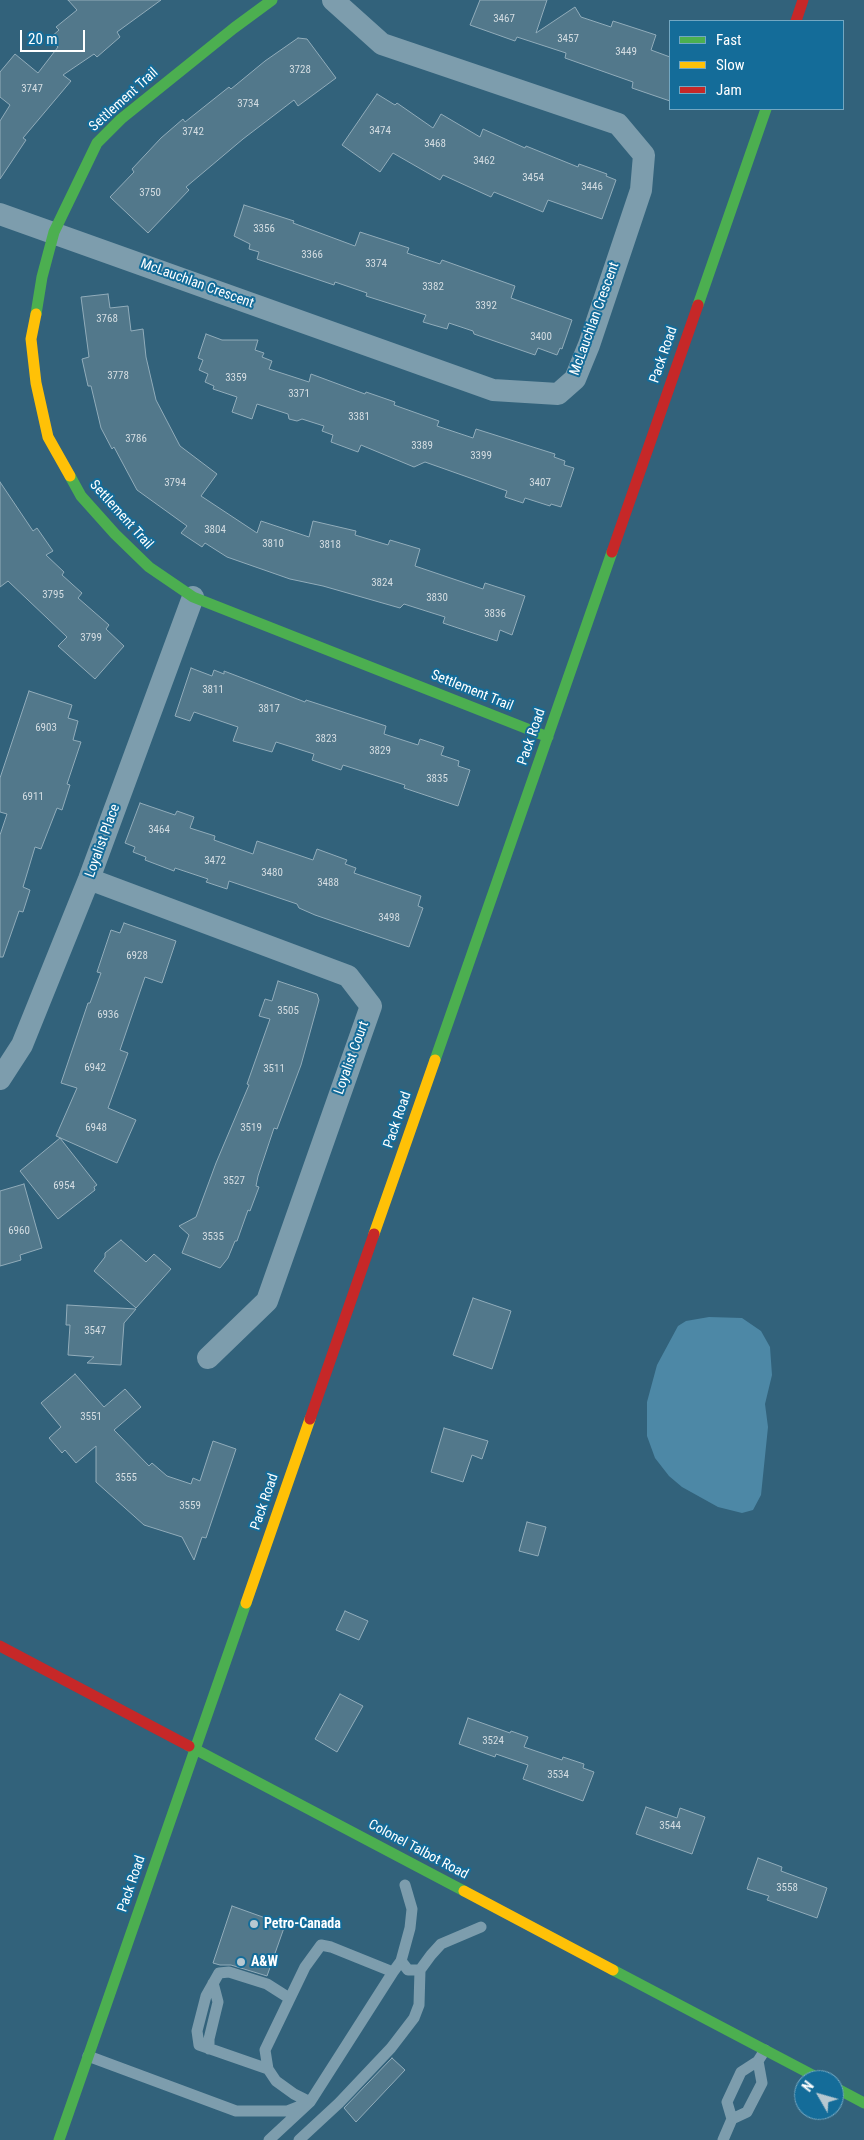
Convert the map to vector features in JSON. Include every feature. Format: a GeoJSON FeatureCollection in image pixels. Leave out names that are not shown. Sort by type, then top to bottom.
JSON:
{"type":"FeatureCollection","features":[{"type":"Feature","properties":{"kind":"street","name":"Settlement Trail"},"geometry":{"type":"LineString","coordinates":[[272,0],[234,28],[121,119],[97,143],[54,232],[42,277],[31,339],[36,384],[48,437],[81,496],[115,534],[149,567],[193,597],[548,737]]}},
{"type":"Feature","properties":{"kind":"street","name":"McLauchlan Crescent"},"geometry":{"type":"LineString","coordinates":[[0,214],[493,390],[558,394],[575,379],[589,345],[641,190],[644,155],[618,124],[382,44],[333,0]]}},
{"type":"Feature","properties":{"kind":"street"},"geometry":{"type":"LineString","coordinates":[[796,20],[803,0]]}},
{"type":"Feature","properties":{"kind":"street","name":"Pack Road"},"geometry":{"type":"LineString","coordinates":[[59,2140],[766,110]]}},
{"type":"Feature","properties":{"kind":"street","name":"Loyalist Place"},"geometry":{"type":"LineString","coordinates":[[0,1079],[22,1045],[89,879],[193,597]]}},
{"type":"Feature","properties":{"kind":"street","name":"Loyalist Court"},"geometry":{"type":"LineString","coordinates":[[89,879],[348,976],[371,1006],[267,1301],[208,1358]]}},
{"type":"Feature","properties":{"kind":"street","name":"Colonel Talbot Road"},"geometry":{"type":"LineString","coordinates":[[0,1646],[803,2070]]}},
{"type":"Feature","properties":{"kind":"street"},"geometry":{"type":"LineString","coordinates":[[844,2092],[864,2103]]}},
{"type":"Feature","properties":{"kind":"lane"},"geometry":{"type":"LineString","coordinates":[[269,2140],[310,2102],[401,1960],[410,1928],[412,1910],[405,1886]]}},
{"type":"Feature","properties":{"kind":"lane"},"geometry":{"type":"LineString","coordinates":[[299,2140],[339,2103],[392,2048],[414,2018],[419,2005],[420,1970],[441,1944],[481,1927]]}},
{"type":"Feature","properties":{"kind":"lane"},"geometry":{"type":"LineString","coordinates":[[310,2102],[294,2094],[276,2081],[268,2069],[265,2050],[305,1967],[321,1945],[331,1947],[393,1972]]}},
{"type":"Feature","properties":{"kind":"lane"},"geometry":{"type":"LineString","coordinates":[[401,1960],[408,1970],[420,1970]]}},
{"type":"Feature","properties":{"kind":"lane"},"geometry":{"type":"LineString","coordinates":[[268,2069],[199,2045],[196,2030],[206,1996],[220,1973],[229,1972],[267,1984],[289,1998]]}},
{"type":"Feature","properties":{"kind":"lane"},"geometry":{"type":"LineString","coordinates":[[723,2140],[732,2119],[727,2102],[741,2072],[758,2061],[765,2050]]}},
{"type":"Feature","properties":{"kind":"lane"},"geometry":{"type":"LineString","coordinates":[[88,2056],[236,2111],[288,2111],[310,2102]]}},
{"type":"Feature","properties":{"kind":"lane"},"geometry":{"type":"LineString","coordinates":[[732,2119],[748,2112],[762,2083],[758,2061]]}},
{"type":"Feature","properties":{"kind":"water"},"geometry":{"type":"Polygon","coordinates":[[[709,1317],[742,1318],[761,1331],[770,1347],[772,1375],[765,1404],[768,1427],[761,1495],[753,1510],[742,1513],[718,1507],[682,1487],[669,1476],[655,1458],[647,1436],[647,1402],[657,1365],[678,1326],[686,1321],[709,1317]]]}},
{"type":"Feature","properties":{"kind":"building"},"geometry":{"type":"Polygon","coordinates":[[[68,0],[161,0],[117,32],[120,37],[97,57],[94,54],[63,75],[71,81],[23,138],[26,140],[0,179],[0,121],[10,105],[0,97],[0,72],[15,54],[38,73],[58,47],[50,38],[59,30],[56,27],[77,10],[68,0]]]}},
{"type":"Feature","properties":{"kind":"building"},"geometry":{"type":"Polygon","coordinates":[[[480,0],[547,0],[536,33],[575,7],[581,17],[611,27],[613,21],[656,35],[651,50],[669,57],[669,101],[632,88],[633,82],[565,58],[566,53],[517,37],[515,41],[470,25],[480,0]]]}},
{"type":"Feature","properties":{"kind":"building"},"geometry":{"type":"Polygon","coordinates":[[[298,38],[307,39],[336,78],[298,106],[294,100],[243,139],[186,187],[189,190],[148,233],[110,197],[134,172],[132,169],[161,138],[183,119],[185,122],[229,87],[231,89],[265,61],[298,38]]]}},
{"type":"Feature","properties":{"kind":"building"},"geometry":{"type":"Polygon","coordinates":[[[377,94],[395,105],[397,103],[433,128],[441,114],[480,137],[483,129],[525,148],[526,146],[578,167],[579,164],[607,174],[606,176],[616,180],[602,219],[548,200],[543,212],[494,192],[491,197],[443,175],[440,180],[393,153],[380,172],[342,145],[377,94]]]}},
{"type":"Feature","properties":{"kind":"building"},"geometry":{"type":"Polygon","coordinates":[[[244,205],[294,221],[293,223],[355,246],[360,232],[409,248],[407,253],[440,264],[442,260],[515,286],[511,298],[572,320],[562,349],[560,348],[557,355],[538,348],[535,355],[474,334],[473,331],[449,323],[447,329],[423,322],[426,315],[366,296],[367,293],[335,282],[334,285],[257,259],[259,252],[249,249],[250,244],[234,236],[244,205]]]}},
{"type":"Feature","properties":{"kind":"building"},"geometry":{"type":"Polygon","coordinates":[[[108,294],[110,308],[128,306],[131,331],[143,329],[146,357],[156,400],[180,446],[217,474],[201,496],[257,533],[261,521],[309,537],[313,521],[356,531],[355,535],[388,545],[390,540],[420,549],[415,566],[483,589],[485,583],[525,596],[512,635],[500,630],[497,641],[443,623],[445,617],[404,604],[400,608],[323,586],[290,579],[227,557],[205,543],[202,547],[181,533],[187,526],[137,490],[114,447],[112,449],[101,428],[91,386],[88,386],[82,359],[89,357],[81,297],[108,294]]]}},
{"type":"Feature","properties":{"kind":"building"},"geometry":{"type":"Polygon","coordinates":[[[206,334],[222,340],[258,340],[255,350],[264,353],[262,357],[272,361],[269,369],[309,382],[311,374],[365,394],[366,392],[395,402],[394,405],[439,421],[437,426],[473,438],[476,429],[555,454],[554,457],[565,461],[564,465],[574,468],[561,507],[551,504],[550,506],[525,498],[523,503],[505,497],[507,491],[425,462],[414,467],[361,445],[358,452],[331,442],[333,435],[322,431],[324,426],[302,419],[297,421],[289,419],[288,414],[257,404],[252,419],[232,412],[237,397],[213,389],[214,386],[205,382],[208,374],[199,370],[203,360],[198,358],[206,334]]]}},
{"type":"Feature","properties":{"kind":"building"},"geometry":{"type":"Polygon","coordinates":[[[0,482],[33,531],[37,528],[53,551],[46,555],[64,572],[62,575],[82,593],[78,598],[109,625],[106,629],[124,646],[95,679],[58,646],[67,637],[8,581],[0,587],[0,482]]]}},
{"type":"Feature","properties":{"kind":"building"},"geometry":{"type":"Polygon","coordinates":[[[191,668],[212,676],[214,670],[224,674],[224,671],[305,702],[306,700],[386,726],[384,734],[418,745],[420,739],[444,747],[441,755],[459,761],[458,766],[470,770],[458,806],[404,788],[405,785],[343,765],[341,770],[312,760],[314,754],[276,742],[272,752],[233,741],[238,727],[194,712],[190,721],[175,716],[191,668]]]}},
{"type":"Feature","properties":{"kind":"building"},"geometry":{"type":"Polygon","coordinates":[[[29,691],[72,705],[68,718],[78,721],[73,740],[81,742],[67,784],[70,785],[62,810],[57,808],[41,849],[35,847],[23,887],[30,890],[23,912],[19,911],[3,957],[0,957],[0,835],[7,814],[0,812],[0,778],[29,691]]]}},
{"type":"Feature","properties":{"kind":"building"},"geometry":{"type":"Polygon","coordinates":[[[140,803],[175,815],[177,811],[194,817],[190,828],[215,836],[214,840],[253,854],[257,841],[313,860],[317,849],[347,860],[345,864],[356,868],[354,873],[421,896],[418,906],[423,908],[409,947],[315,915],[299,908],[297,904],[229,881],[227,889],[206,882],[208,879],[175,868],[174,871],[145,860],[146,857],[133,852],[135,847],[125,843],[140,803]]]}},
{"type":"Feature","properties":{"kind":"building"},"geometry":{"type":"Polygon","coordinates":[[[124,923],[176,941],[162,983],[145,977],[120,1050],[128,1053],[108,1108],[136,1120],[117,1163],[56,1136],[77,1088],[61,1083],[88,1003],[90,1003],[101,973],[97,972],[111,930],[120,933],[124,923]]]}},
{"type":"Feature","properties":{"kind":"building"},"geometry":{"type":"Polygon","coordinates":[[[278,981],[317,994],[319,1000],[301,1065],[277,1129],[274,1128],[258,1176],[256,1186],[259,1187],[250,1211],[248,1210],[237,1241],[235,1241],[228,1258],[220,1268],[182,1253],[189,1235],[179,1226],[196,1217],[216,1163],[249,1085],[247,1084],[270,1019],[259,1016],[265,999],[272,1001],[278,981]]]}},
{"type":"Feature","properties":{"kind":"building"},"geometry":{"type":"Polygon","coordinates":[[[60,1138],[97,1185],[94,1187],[95,1190],[58,1219],[20,1171],[60,1138]]]}},
{"type":"Feature","properties":{"kind":"building"},"geometry":{"type":"Polygon","coordinates":[[[24,1184],[42,1248],[20,1255],[21,1260],[0,1266],[0,1191],[24,1184]]]}},
{"type":"Feature","properties":{"kind":"building"},"geometry":{"type":"Polygon","coordinates":[[[121,1240],[146,1262],[154,1254],[171,1269],[136,1308],[94,1271],[105,1257],[105,1253],[121,1240]]]}},
{"type":"Feature","properties":{"kind":"building"},"geometry":{"type":"Polygon","coordinates":[[[473,1298],[511,1311],[492,1369],[453,1355],[473,1298]]]}},
{"type":"Feature","properties":{"kind":"building"},"geometry":{"type":"Polygon","coordinates":[[[67,1305],[136,1309],[124,1323],[121,1365],[87,1363],[94,1357],[68,1355],[70,1325],[66,1325],[67,1305]]]}},
{"type":"Feature","properties":{"kind":"building"},"geometry":{"type":"Polygon","coordinates":[[[75,1374],[104,1407],[125,1389],[141,1407],[114,1430],[149,1466],[152,1463],[167,1476],[191,1484],[193,1478],[200,1481],[213,1441],[236,1449],[206,1538],[202,1537],[194,1560],[182,1537],[144,1525],[96,1482],[96,1446],[76,1463],[65,1450],[62,1453],[49,1438],[61,1427],[41,1403],[75,1374]]]}},
{"type":"Feature","properties":{"kind":"building"},"geometry":{"type":"Polygon","coordinates":[[[444,1428],[488,1441],[482,1459],[472,1455],[463,1482],[431,1472],[444,1428]]]}},
{"type":"Feature","properties":{"kind":"building"},"geometry":{"type":"Polygon","coordinates":[[[527,1522],[546,1527],[538,1556],[519,1551],[527,1522]]]}},
{"type":"Feature","properties":{"kind":"building"},"geometry":{"type":"Polygon","coordinates":[[[345,1611],[368,1621],[359,1640],[336,1630],[345,1611]]]}},
{"type":"Feature","properties":{"kind":"building"},"geometry":{"type":"Polygon","coordinates":[[[340,1694],[363,1706],[337,1752],[315,1739],[340,1694]]]}},
{"type":"Feature","properties":{"kind":"building"},"geometry":{"type":"Polygon","coordinates":[[[468,1718],[510,1733],[511,1731],[528,1737],[524,1747],[562,1760],[563,1757],[584,1764],[583,1768],[594,1772],[583,1801],[523,1779],[528,1765],[496,1754],[495,1757],[459,1744],[468,1718]]]}},
{"type":"Feature","properties":{"kind":"building"},"geometry":{"type":"Polygon","coordinates":[[[646,1807],[677,1818],[680,1808],[705,1817],[692,1854],[636,1834],[646,1807]]]}},
{"type":"Feature","properties":{"kind":"building"},"geometry":{"type":"Polygon","coordinates":[[[758,1858],[782,1867],[781,1871],[827,1888],[817,1918],[767,1900],[769,1896],[747,1889],[758,1858]]]}},
{"type":"Feature","properties":{"kind":"building"},"geometry":{"type":"Polygon","coordinates":[[[232,1906],[285,1925],[267,1976],[231,1965],[213,1963],[232,1906]]]}},
{"type":"Feature","properties":{"kind":"building"},"geometry":{"type":"Polygon","coordinates":[[[392,2058],[405,2070],[356,2122],[344,2108],[392,2058]]]}},
{"type":"Feature","properties":{"kind":"traffic: fast"},"geometry":{"type":"LineString","coordinates":[[36,314],[42,277],[54,232],[97,143],[121,119],[234,28],[272,0]]}},
{"type":"Feature","properties":{"kind":"traffic: fast"},"geometry":{"type":"LineString","coordinates":[[698,305],[766,110]]}},
{"type":"Feature","properties":{"kind":"traffic: fast"},"geometry":{"type":"LineString","coordinates":[[70,476],[81,496],[115,534],[149,567],[193,597],[548,737]]}},
{"type":"Feature","properties":{"kind":"traffic: fast"},"geometry":{"type":"LineString","coordinates":[[435,1060],[612,552]]}},
{"type":"Feature","properties":{"kind":"traffic: fast"},"geometry":{"type":"LineString","coordinates":[[59,2140],[246,1603]]}},
{"type":"Feature","properties":{"kind":"traffic: fast"},"geometry":{"type":"LineString","coordinates":[[189,1746],[464,1891]]}},
{"type":"Feature","properties":{"kind":"traffic: fast"},"geometry":{"type":"LineString","coordinates":[[613,1970],[803,2070]]}},
{"type":"Feature","properties":{"kind":"traffic: fast"},"geometry":{"type":"LineString","coordinates":[[844,2092],[864,2103]]}},
{"type":"Feature","properties":{"kind":"traffic: slow"},"geometry":{"type":"LineString","coordinates":[[36,314],[31,339],[36,383],[48,437],[70,476]]}},
{"type":"Feature","properties":{"kind":"traffic: slow"},"geometry":{"type":"LineString","coordinates":[[374,1234],[435,1060]]}},
{"type":"Feature","properties":{"kind":"traffic: slow"},"geometry":{"type":"LineString","coordinates":[[246,1603],[310,1419]]}},
{"type":"Feature","properties":{"kind":"traffic: slow"},"geometry":{"type":"LineString","coordinates":[[464,1891],[613,1970]]}},
{"type":"Feature","properties":{"kind":"traffic: jam"},"geometry":{"type":"LineString","coordinates":[[796,20],[803,0]]}},
{"type":"Feature","properties":{"kind":"traffic: jam"},"geometry":{"type":"LineString","coordinates":[[612,552],[698,305]]}},
{"type":"Feature","properties":{"kind":"traffic: jam"},"geometry":{"type":"LineString","coordinates":[[310,1419],[374,1234]]}},
{"type":"Feature","properties":{"kind":"traffic: jam"},"geometry":{"type":"LineString","coordinates":[[0,1646],[189,1746]]}},
{"type":"Feature","properties":{"kind":"place","name":"Petro-Canada"},"geometry":{"type":"Point","coordinates":[254,1924]}},
{"type":"Feature","properties":{"kind":"place","name":"A&W"},"geometry":{"type":"Point","coordinates":[241,1962]}}]}
